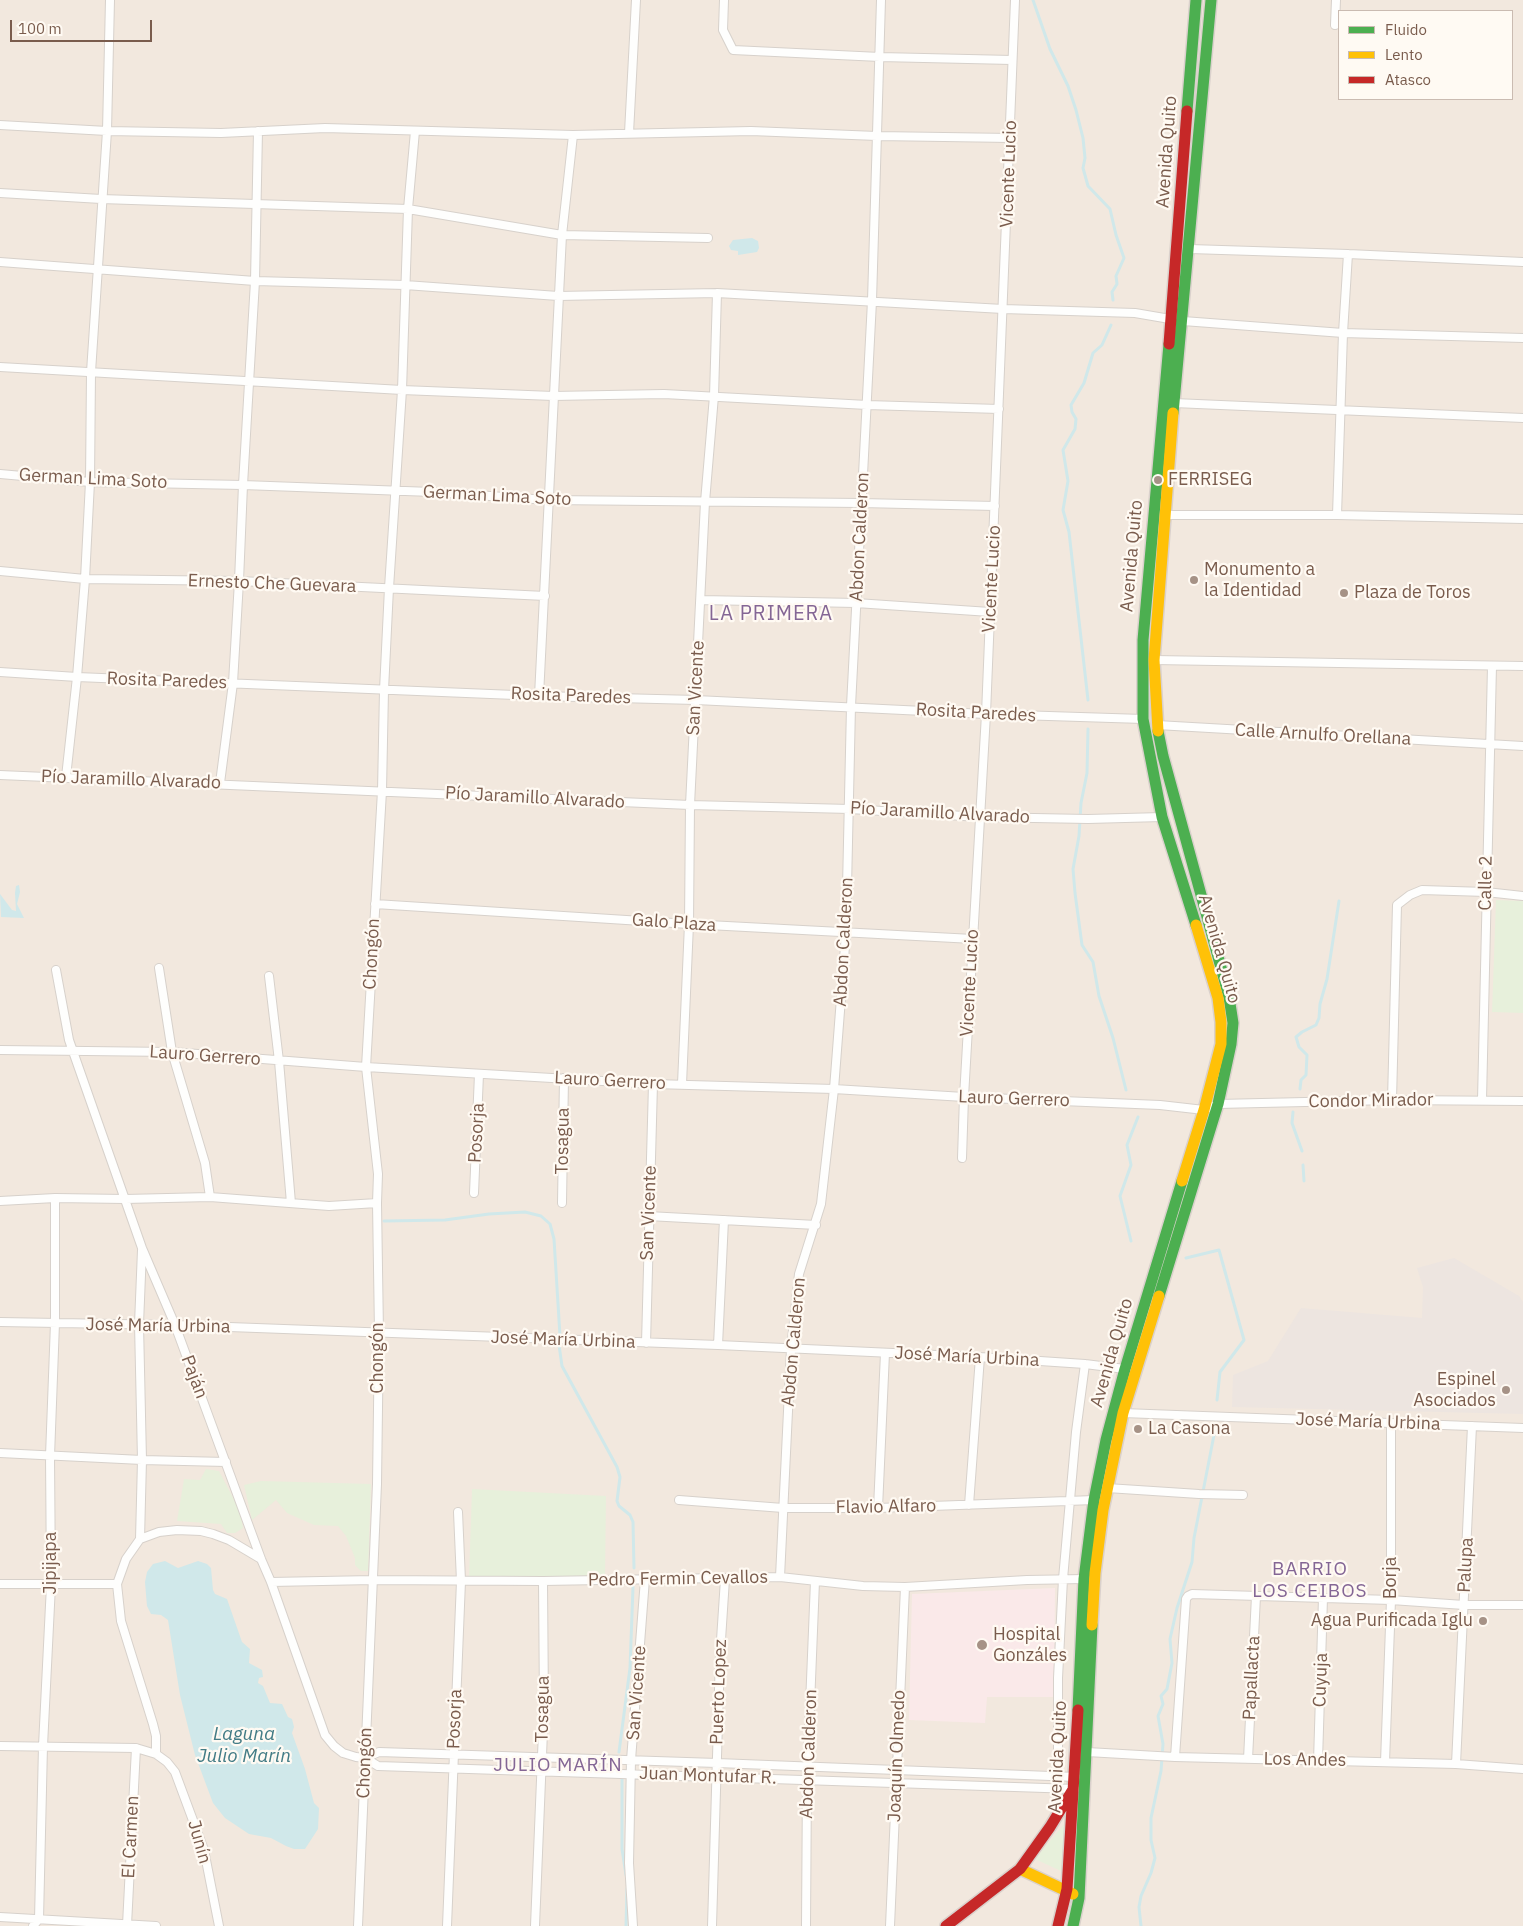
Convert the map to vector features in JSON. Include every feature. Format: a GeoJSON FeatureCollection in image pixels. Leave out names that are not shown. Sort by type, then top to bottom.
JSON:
{"type":"FeatureCollection","features":[{"type":"Feature","properties":{"kind":"highway","name":"Avenida Quito"},"geometry":{"type":"LineString","coordinates":[[1073,1926],[1079,1898],[1084,1579],[1094,1500],[1106,1440],[1125,1369],[1204,1110],[1221,1044],[1218,998],[1162,817],[1143,719],[1143,640],[1196,0]]}},
{"type":"Feature","properties":{"kind":"highway","name":"Avenida Quito"},"geometry":{"type":"LineString","coordinates":[[1058,1926],[1067,1890],[1080,1783],[1087,1752],[1095,1573],[1107,1488],[1123,1413],[1218,1104],[1231,1044],[1233,1023],[1229,997],[1178,816],[1157,725],[1154,660],[1167,515],[1174,403],[1190,249],[1211,0]]}},
{"type":"Feature","properties":{"kind":"highway"},"geometry":{"type":"LineString","coordinates":[[946,1926],[1020,1869],[1080,1783]]}},
{"type":"Feature","properties":{"kind":"highway"},"geometry":{"type":"LineString","coordinates":[[1020,1869],[1067,1890],[1079,1898]]}},
{"type":"Feature","properties":{"kind":"street"},"geometry":{"type":"LineString","coordinates":[[66,777],[85,579],[90,482],[91,372],[107,131],[110,0]]}},
{"type":"Feature","properties":{"kind":"street"},"geometry":{"type":"LineString","coordinates":[[629,133],[636,0]]}},
{"type":"Feature","properties":{"kind":"street"},"geometry":{"type":"LineString","coordinates":[[724,0],[723,30],[734,50],[880,57],[1012,60]]}},
{"type":"Feature","properties":{"kind":"street","name":"Abdon Calderon"},"geometry":{"type":"LineString","coordinates":[[780,1577],[791,1349],[799,1274],[816,1225],[823,1188],[834,1089],[846,933],[851,706],[872,301],[881,0]]}},
{"type":"Feature","properties":{"kind":"street","name":"Vicente Lucio"},"geometry":{"type":"LineString","coordinates":[[962,1158],[996,506],[1015,0]]}},
{"type":"Feature","properties":{"kind":"street"},"geometry":{"type":"LineString","coordinates":[[1335,25],[1336,0]]}},
{"type":"Feature","properties":{"kind":"street"},"geometry":{"type":"LineString","coordinates":[[0,125],[107,131],[221,133],[325,128],[573,135],[751,131],[877,136],[1011,138]]}},
{"type":"Feature","properties":{"kind":"street"},"geometry":{"type":"LineString","coordinates":[[220,783],[233,683],[239,581],[255,281],[258,131]]}},
{"type":"Feature","properties":{"kind":"street","name":"Chongón"},"geometry":{"type":"LineString","coordinates":[[358,1926],[377,1484],[379,1333],[378,1174],[366,1067],[382,791],[388,588],[402,390],[408,209],[415,131]]}},
{"type":"Feature","properties":{"kind":"street"},"geometry":{"type":"LineString","coordinates":[[539,696],[558,296],[562,234],[573,135]]}},
{"type":"Feature","properties":{"kind":"street"},"geometry":{"type":"LineString","coordinates":[[0,193],[257,206],[408,209],[562,234],[708,238]]}},
{"type":"Feature","properties":{"kind":"street"},"geometry":{"type":"LineString","coordinates":[[1190,249],[1523,262]]}},
{"type":"Feature","properties":{"kind":"street"},"geometry":{"type":"LineString","coordinates":[[1337,515],[1343,333],[1348,254]]}},
{"type":"Feature","properties":{"kind":"street"},"geometry":{"type":"LineString","coordinates":[[0,262],[255,281],[405,285],[558,296],[717,293],[1003,309],[1135,313],[1170,319]]}},
{"type":"Feature","properties":{"kind":"street","name":"San Vicente"},"geometry":{"type":"LineString","coordinates":[[682,1084],[689,924],[690,805],[705,502],[714,396],[717,293]]}},
{"type":"Feature","properties":{"kind":"street"},"geometry":{"type":"LineString","coordinates":[[1183,321],[1343,333],[1523,338]]}},
{"type":"Feature","properties":{"kind":"street"},"geometry":{"type":"LineString","coordinates":[[0,367],[402,390],[553,396],[629,393],[867,405],[999,409]]}},
{"type":"Feature","properties":{"kind":"street"},"geometry":{"type":"LineString","coordinates":[[1174,403],[1523,418]]}},
{"type":"Feature","properties":{"kind":"street","name":"German Lima Soto"},"geometry":{"type":"LineString","coordinates":[[0,474],[90,482],[432,492],[548,500],[996,506]]}},
{"type":"Feature","properties":{"kind":"street"},"geometry":{"type":"LineString","coordinates":[[1167,515],[1337,515],[1523,519]]}},
{"type":"Feature","properties":{"kind":"street","name":"Ernesto Che Guevara"},"geometry":{"type":"LineString","coordinates":[[0,571],[85,579],[239,581],[544,596]]}},
{"type":"Feature","properties":{"kind":"street"},"geometry":{"type":"LineString","coordinates":[[700,600],[856,603],[990,612]]}},
{"type":"Feature","properties":{"kind":"street"},"geometry":{"type":"LineString","coordinates":[[1154,660],[1523,666]]}},
{"type":"Feature","properties":{"kind":"street","name":"Calle 2"},"geometry":{"type":"LineString","coordinates":[[1482,1100],[1492,666]]}},
{"type":"Feature","properties":{"kind":"street","name":"Rosita Paredes"},"geometry":{"type":"LineString","coordinates":[[0,672],[384,690],[696,700],[986,714],[1143,719]]}},
{"type":"Feature","properties":{"kind":"street","name":"Calle Arnulfo Orellana"},"geometry":{"type":"LineString","coordinates":[[1157,725],[1523,746]]}},
{"type":"Feature","properties":{"kind":"street","name":"Pío Jaramillo Alvarado"},"geometry":{"type":"LineString","coordinates":[[0,775],[220,783],[690,805],[850,809],[980,816],[1088,819],[1162,817]]}},
{"type":"Feature","properties":{"kind":"street"},"geometry":{"type":"LineString","coordinates":[[1392,1100],[1397,905],[1410,895],[1422,890],[1486,892],[1523,896]]}},
{"type":"Feature","properties":{"kind":"street","name":"Galo Plaza"},"geometry":{"type":"LineString","coordinates":[[375,904],[689,924],[973,939]]}},
{"type":"Feature","properties":{"kind":"street"},"geometry":{"type":"LineString","coordinates":[[159,968],[172,1052],[205,1164],[210,1197]]}},
{"type":"Feature","properties":{"kind":"street","name":"Paján"},"geometry":{"type":"LineString","coordinates":[[56,970],[69,1040],[142,1248],[175,1325],[271,1582],[325,1735],[343,1753],[365,1758]]}},
{"type":"Feature","properties":{"kind":"street"},"geometry":{"type":"LineString","coordinates":[[269,976],[279,1060],[291,1203]]}},
{"type":"Feature","properties":{"kind":"street","name":"Lauro Gerrero"},"geometry":{"type":"LineString","coordinates":[[0,1050],[172,1052],[366,1067],[653,1084],[834,1089],[964,1097],[1160,1105],[1204,1110],[1218,1104]]}},
{"type":"Feature","properties":{"kind":"street","name":"Posorja"},"geometry":{"type":"LineString","coordinates":[[474,1193],[480,1074]]}},
{"type":"Feature","properties":{"kind":"street","name":"Tosagua"},"geometry":{"type":"LineString","coordinates":[[562,1203],[564,1078]]}},
{"type":"Feature","properties":{"kind":"street","name":"San Vicente"},"geometry":{"type":"LineString","coordinates":[[646,1343],[653,1084]]}},
{"type":"Feature","properties":{"kind":"street","name":"Condor Mirador"},"geometry":{"type":"LineString","coordinates":[[1218,1104],[1392,1100],[1523,1101]]}},
{"type":"Feature","properties":{"kind":"street"},"geometry":{"type":"LineString","coordinates":[[0,1201],[55,1198],[210,1197],[329,1206],[377,1203]]}},
{"type":"Feature","properties":{"kind":"street","name":"Jipijapa"},"geometry":{"type":"LineString","coordinates":[[39,1919],[43,1746],[52,1585],[50,1456],[55,1323],[55,1198]]}},
{"type":"Feature","properties":{"kind":"street"},"geometry":{"type":"LineString","coordinates":[[648,1216],[816,1225]]}},
{"type":"Feature","properties":{"kind":"street"},"geometry":{"type":"LineString","coordinates":[[718,1345],[724,1220]]}},
{"type":"Feature","properties":{"kind":"street"},"geometry":{"type":"LineString","coordinates":[[0,1746],[136,1748],[156,1754],[156,1736],[153,1724],[121,1621],[117,1584],[126,1559],[140,1539],[142,1460],[139,1324],[142,1248]]}},
{"type":"Feature","properties":{"kind":"street","name":"José María Urbina"},"geometry":{"type":"LineString","coordinates":[[0,1322],[175,1325],[718,1345],[980,1357],[1085,1364],[1125,1369]]}},
{"type":"Feature","properties":{"kind":"street"},"geometry":{"type":"LineString","coordinates":[[878,1508],[885,1353]]}},
{"type":"Feature","properties":{"kind":"street"},"geometry":{"type":"LineString","coordinates":[[969,1505],[980,1357]]}},
{"type":"Feature","properties":{"kind":"street"},"geometry":{"type":"LineString","coordinates":[[1058,1776],[1058,1678],[1063,1579],[1069,1501],[1085,1364]]}},
{"type":"Feature","properties":{"kind":"street","name":"José María Urbina"},"geometry":{"type":"LineString","coordinates":[[1123,1413],[1523,1428]]}},
{"type":"Feature","properties":{"kind":"street","name":"Borja"},"geometry":{"type":"LineString","coordinates":[[1384,1762],[1391,1600],[1391,1423]]}},
{"type":"Feature","properties":{"kind":"street","name":"Palupa"},"geometry":{"type":"LineString","coordinates":[[1456,1764],[1472,1426]]}},
{"type":"Feature","properties":{"kind":"street"},"geometry":{"type":"LineString","coordinates":[[0,1453],[226,1462]]}},
{"type":"Feature","properties":{"kind":"street"},"geometry":{"type":"LineString","coordinates":[[1107,1488],[1243,1495]]}},
{"type":"Feature","properties":{"kind":"street","name":"Flavio Alfaro"},"geometry":{"type":"LineString","coordinates":[[679,1500],[783,1508],[878,1508],[1094,1500]]}},
{"type":"Feature","properties":{"kind":"street","name":"Posorja"},"geometry":{"type":"LineString","coordinates":[[447,1926],[461,1581],[458,1512]]}},
{"type":"Feature","properties":{"kind":"street"},"geometry":{"type":"LineString","coordinates":[[140,1539],[159,1532],[177,1530],[201,1531],[229,1540],[261,1559]]}},
{"type":"Feature","properties":{"kind":"street","name":"Pedro Fermin Cevallos"},"geometry":{"type":"LineString","coordinates":[[271,1582],[373,1580],[543,1581],[780,1577],[863,1586],[905,1587],[1084,1579]]}},
{"type":"Feature","properties":{"kind":"street","name":"San Vicente"},"geometry":{"type":"LineString","coordinates":[[633,1926],[629,1863],[631,1760],[646,1579]]}},
{"type":"Feature","properties":{"kind":"street","name":"Puerto Lopez"},"geometry":{"type":"LineString","coordinates":[[712,1926],[720,1655],[725,1579]]}},
{"type":"Feature","properties":{"kind":"street","name":"Tosagua"},"geometry":{"type":"LineString","coordinates":[[536,1926],[544,1707],[543,1581]]}},
{"type":"Feature","properties":{"kind":"street","name":"Abdon Calderon"},"geometry":{"type":"LineString","coordinates":[[806,1926],[807,1779],[815,1581]]}},
{"type":"Feature","properties":{"kind":"street"},"geometry":{"type":"LineString","coordinates":[[0,1584],[117,1584]]}},
{"type":"Feature","properties":{"kind":"street","name":"Joaquín Olmedo"},"geometry":{"type":"LineString","coordinates":[[890,1926],[905,1587]]}},
{"type":"Feature","properties":{"kind":"street"},"geometry":{"type":"LineString","coordinates":[[1174,1757],[1186,1600],[1192,1594],[1391,1600],[1464,1605],[1523,1605]]}},
{"type":"Feature","properties":{"kind":"street","name":"Papallacta"},"geometry":{"type":"LineString","coordinates":[[1248,1759],[1256,1596]]}},
{"type":"Feature","properties":{"kind":"street","name":"Cuyuja"},"geometry":{"type":"LineString","coordinates":[[1318,1761],[1324,1598]]}},
{"type":"Feature","properties":{"kind":"street","name":"El Carmen"},"geometry":{"type":"LineString","coordinates":[[127,1925],[136,1748]]}},
{"type":"Feature","properties":{"kind":"street","name":"Juan Montufar R."},"geometry":{"type":"LineString","coordinates":[[365,1758],[379,1752],[717,1762],[1058,1776],[1080,1783]]}},
{"type":"Feature","properties":{"kind":"street","name":"Los Andes"},"geometry":{"type":"LineString","coordinates":[[1087,1752],[1174,1757],[1456,1764],[1523,1768]]}},
{"type":"Feature","properties":{"kind":"street","name":"Junín"},"geometry":{"type":"LineString","coordinates":[[156,1754],[167,1762],[175,1772],[204,1850],[219,1926]]}},
{"type":"Feature","properties":{"kind":"street","name":"Juan Montufar R."},"geometry":{"type":"LineString","coordinates":[[365,1758],[378,1766],[896,1782],[1080,1783]]}},
{"type":"Feature","properties":{"kind":"street"},"geometry":{"type":"LineString","coordinates":[[0,1917],[156,1926]]}},
{"type":"Feature","properties":{"kind":"street"},"geometry":{"type":"LineString","coordinates":[[33,1926],[39,1919]]}},
{"type":"Feature","properties":{"kind":"shaded area"},"geometry":{"type":"Polygon","coordinates":[[[0,0],[1523,0],[1523,1926],[0,1926],[0,0]]]}},
{"type":"Feature","properties":{"kind":"shaded area"},"geometry":{"type":"Polygon","coordinates":[[[1454,1258],[1519,1296],[1523,1302],[1523,1414],[1232,1407],[1233,1375],[1268,1361],[1301,1308],[1422,1318],[1423,1287],[1417,1268],[1454,1258]]]}},
{"type":"Feature","properties":{"kind":"shaded area","name":"Hospital Gonzáles"},"geometry":{"type":"Polygon","coordinates":[[[1055,1588],[1054,1697],[987,1697],[985,1723],[909,1720],[912,1594],[1055,1588]]]}},
{"type":"Feature","properties":{"kind":"green space"},"geometry":{"type":"Polygon","coordinates":[[[1496,900],[1523,901],[1523,1013],[1492,1012],[1496,900]]]}},
{"type":"Feature","properties":{"kind":"green space"},"geometry":{"type":"Polygon","coordinates":[[[206,1469],[219,1471],[240,1511],[243,1528],[235,1533],[227,1533],[221,1524],[177,1521],[184,1479],[200,1480],[206,1469]]]}},
{"type":"Feature","properties":{"kind":"green space"},"geometry":{"type":"Polygon","coordinates":[[[261,1481],[371,1484],[368,1571],[361,1571],[355,1565],[355,1558],[346,1536],[338,1526],[314,1525],[287,1513],[276,1500],[252,1520],[244,1485],[261,1481]]]}},
{"type":"Feature","properties":{"kind":"green space"},"geometry":{"type":"Polygon","coordinates":[[[472,1489],[606,1496],[605,1576],[469,1578],[472,1489]]]}},
{"type":"Feature","properties":{"kind":"green space"},"geometry":{"type":"Polygon","coordinates":[[[1065,1823],[1061,1871],[1035,1859],[1065,1823]]]}},
{"type":"Feature","properties":{"kind":"water"},"geometry":{"type":"Polygon","coordinates":[[[752,238],[758,241],[759,248],[757,252],[738,255],[738,251],[731,250],[729,246],[733,240],[752,238]]]}},
{"type":"Feature","properties":{"kind":"water"},"geometry":{"type":"Polygon","coordinates":[[[19,885],[20,892],[17,904],[24,918],[1,917],[0,894],[12,910],[16,911],[15,893],[16,886],[19,885]]]}},
{"type":"Feature","properties":{"kind":"water","name":"Laguna Julio Marín"},"geometry":{"type":"Polygon","coordinates":[[[165,1561],[178,1568],[198,1561],[207,1564],[211,1568],[213,1590],[215,1594],[227,1599],[242,1642],[250,1649],[249,1663],[262,1670],[263,1677],[259,1678],[258,1683],[263,1686],[270,1703],[282,1704],[288,1717],[292,1719],[294,1727],[292,1733],[305,1769],[314,1803],[319,1808],[318,1829],[305,1849],[294,1849],[271,1838],[249,1834],[225,1818],[213,1803],[195,1755],[180,1695],[168,1620],[161,1615],[151,1614],[147,1606],[145,1582],[147,1572],[153,1564],[165,1561]]]}},
{"type":"Feature","properties":{"kind":"waterway"},"geometry":{"type":"LineString","coordinates":[[1033,0],[1050,49],[1068,86],[1076,110],[1083,138],[1085,158],[1083,168],[1088,186],[1110,209],[1124,258],[1116,276],[1117,284],[1112,292],[1113,300]]}},
{"type":"Feature","properties":{"kind":"waterway"},"geometry":{"type":"LineString","coordinates":[[1088,700],[1069,532],[1063,510],[1068,481],[1063,450],[1075,429],[1076,419],[1071,405],[1084,383],[1093,353],[1102,345],[1111,325]]}},
{"type":"Feature","properties":{"kind":"waterway"},"geometry":{"type":"LineString","coordinates":[[1088,729],[1087,773],[1081,803],[1079,836],[1073,869],[1075,893],[1082,945],[1093,962],[1099,996],[1113,1038],[1126,1090]]}},
{"type":"Feature","properties":{"kind":"waterway"},"geometry":{"type":"LineString","coordinates":[[1300,1089],[1301,1080],[1306,1075],[1307,1055],[1299,1047],[1296,1037],[1316,1025],[1319,1018],[1339,901]]}},
{"type":"Feature","properties":{"kind":"waterway"},"geometry":{"type":"LineString","coordinates":[[1293,1112],[1292,1123],[1302,1151]]}},
{"type":"Feature","properties":{"kind":"waterway"},"geometry":{"type":"LineString","coordinates":[[1131,1241],[1120,1196],[1131,1165],[1127,1145],[1138,1117]]}},
{"type":"Feature","properties":{"kind":"waterway"},"geometry":{"type":"LineString","coordinates":[[1303,1165],[1304,1181]]}},
{"type":"Feature","properties":{"kind":"waterway"},"geometry":{"type":"LineString","coordinates":[[384,1221],[445,1220],[489,1214],[525,1212],[541,1216],[550,1224],[554,1239],[560,1336]]}},
{"type":"Feature","properties":{"kind":"waterway"},"geometry":{"type":"LineString","coordinates":[[1186,1258],[1219,1250],[1244,1340],[1220,1372],[1217,1400]]}},
{"type":"Feature","properties":{"kind":"waterway"},"geometry":{"type":"LineString","coordinates":[[559,1345],[562,1366],[617,1467],[620,1477],[617,1501],[619,1506],[630,1515],[633,1522],[634,1568]]}},
{"type":"Feature","properties":{"kind":"waterway"},"geometry":{"type":"LineString","coordinates":[[1141,1926],[1139,1907],[1141,1896],[1155,1858],[1151,1840],[1151,1818],[1161,1771],[1163,1744],[1158,1716],[1163,1704],[1161,1696],[1167,1689],[1172,1663],[1170,1639],[1177,1608],[1192,1562],[1194,1538],[1214,1435]]}},
{"type":"Feature","properties":{"kind":"waterway"},"geometry":{"type":"LineString","coordinates":[[619,1752],[630,1668],[633,1587]]}},
{"type":"Feature","properties":{"kind":"waterway"},"geometry":{"type":"LineString","coordinates":[[622,1779],[622,1849],[626,1875]]}},
{"type":"Feature","properties":{"kind":"waterway"},"geometry":{"type":"LineString","coordinates":[[626,1926],[627,1889]]}},
{"type":"Feature","properties":{"kind":"traffic: fast"},"geometry":{"type":"LineString","coordinates":[[1187,111],[1196,0]]}},
{"type":"Feature","properties":{"kind":"traffic: fast"},"geometry":{"type":"LineString","coordinates":[[1173,413],[1211,0]]}},
{"type":"Feature","properties":{"kind":"traffic: fast"},"geometry":{"type":"LineString","coordinates":[[1169,344],[1143,640],[1143,719],[1162,817],[1196,925]]}},
{"type":"Feature","properties":{"kind":"traffic: fast"},"geometry":{"type":"LineString","coordinates":[[1158,731],[1163,756],[1229,997],[1233,1023],[1231,1044],[1218,1104],[1159,1296]]}},
{"type":"Feature","properties":{"kind":"traffic: fast"},"geometry":{"type":"LineString","coordinates":[[1078,1710],[1084,1579],[1094,1500],[1106,1440],[1125,1369],[1182,1181]]}},
{"type":"Feature","properties":{"kind":"traffic: fast"},"geometry":{"type":"LineString","coordinates":[[1073,1926],[1079,1898],[1092,1625]]}},
{"type":"Feature","properties":{"kind":"traffic: slow"},"geometry":{"type":"LineString","coordinates":[[1158,731],[1154,660],[1173,413]]}},
{"type":"Feature","properties":{"kind":"traffic: slow"},"geometry":{"type":"LineString","coordinates":[[1182,1181],[1204,1110],[1221,1044],[1218,998],[1196,925]]}},
{"type":"Feature","properties":{"kind":"traffic: slow"},"geometry":{"type":"LineString","coordinates":[[1092,1625],[1095,1573],[1103,1510],[1123,1413],[1159,1296]]}},
{"type":"Feature","properties":{"kind":"traffic: slow"},"geometry":{"type":"LineString","coordinates":[[1020,1869],[1073,1894]]}},
{"type":"Feature","properties":{"kind":"traffic: jam"},"geometry":{"type":"LineString","coordinates":[[1169,344],[1187,111]]}},
{"type":"Feature","properties":{"kind":"traffic: jam"},"geometry":{"type":"LineString","coordinates":[[1058,1926],[1067,1889],[1078,1710]]}},
{"type":"Feature","properties":{"kind":"traffic: jam"},"geometry":{"type":"LineString","coordinates":[[946,1926],[1020,1869],[1050,1827],[1072,1791]]}},
{"type":"Feature","properties":{"kind":"place","name":"FERRISEG"},"geometry":{"type":"Point","coordinates":[1158,480]}},
{"type":"Feature","properties":{"kind":"place","name":"Monumento a la Identidad"},"geometry":{"type":"Point","coordinates":[1194,580]}},
{"type":"Feature","properties":{"kind":"place","name":"Plaza de Toros"},"geometry":{"type":"Point","coordinates":[1344,593]}},
{"type":"Feature","properties":{"kind":"place","name":"Espinel Asociados"},"geometry":{"type":"Point","coordinates":[1506,1390]}},
{"type":"Feature","properties":{"kind":"place","name":"La Casona"},"geometry":{"type":"Point","coordinates":[1138,1429]}},
{"type":"Feature","properties":{"kind":"place","name":"Agua Purificada Iglu"},"geometry":{"type":"Point","coordinates":[1483,1621]}},
{"type":"Feature","properties":{"kind":"place","name":"Hospital Gonzáles"},"geometry":{"type":"Point","coordinates":[982,1645]}},
{"type":"Feature","properties":{"kind":"district","name":"LA PRIMERA"},"geometry":{"type":"Point","coordinates":[771,614]}},
{"type":"Feature","properties":{"kind":"district","name":"BARRIO LOS CEIBOS"},"geometry":{"type":"Point","coordinates":[1310,1581]}},
{"type":"Feature","properties":{"kind":"district","name":"JULIO MARÍN"},"geometry":{"type":"Point","coordinates":[558,1766]}}]}
